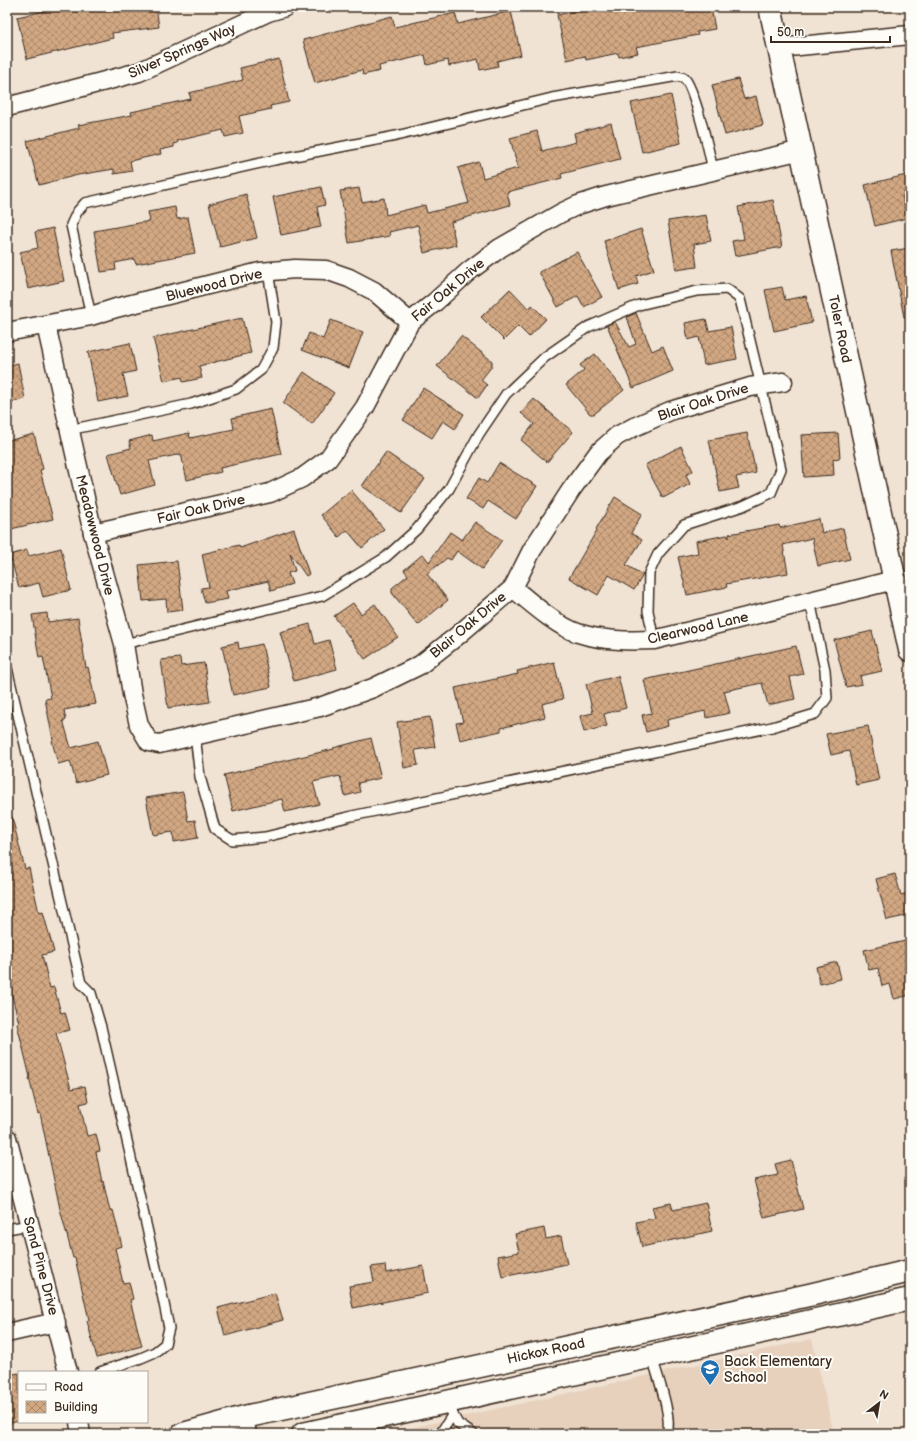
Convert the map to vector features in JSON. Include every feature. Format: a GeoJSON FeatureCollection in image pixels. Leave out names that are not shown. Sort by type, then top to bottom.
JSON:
{"type":"FeatureCollection","features":[{"type":"Feature","properties":{"kind":"street","name":"Silver Springs Way"},"geometry":{"type":"LineString","coordinates":[[7,107],[139,72],[268,12],[285,7]]}},
{"type":"Feature","properties":{"kind":"street","name":"Toler Road"},"geometry":{"type":"LineString","coordinates":[[770,7],[910,650]]}},
{"type":"Feature","properties":{"kind":"street"},"geometry":{"type":"LineString","coordinates":[[779,48],[910,35]]}},
{"type":"Feature","properties":{"kind":"street","name":"Fair Oak Drive"},"geometry":{"type":"LineString","coordinates":[[93,533],[270,493],[302,478],[328,459],[366,407],[410,322],[435,302],[469,271],[500,248],[561,213],[578,205],[606,196],[802,150]]}},
{"type":"Feature","properties":{"kind":"street","name":"Bluewood Drive"},"geometry":{"type":"LineString","coordinates":[[7,332],[91,316],[116,308],[260,272],[295,269],[326,270],[349,278],[374,291],[410,322]]}},
{"type":"Feature","properties":{"kind":"street","name":"Meadowwood Drive"},"geometry":{"type":"LineString","coordinates":[[46,325],[93,533],[124,644],[132,694],[139,725],[149,742]]}},
{"type":"Feature","properties":{"kind":"street","name":"Blair Oak Drive"},"geometry":{"type":"LineString","coordinates":[[149,742],[159,744],[320,708],[374,688],[420,665],[457,636],[513,588],[532,550],[571,490],[598,453],[617,436],[634,426],[670,411],[750,386],[783,382]]}},
{"type":"Feature","properties":{"kind":"street","name":"Clearwood Lane"},"geometry":{"type":"LineString","coordinates":[[513,588],[554,620],[577,633],[621,641],[654,640],[894,580]]}},
{"type":"Feature","properties":{"kind":"street","name":"Sand Pine Drive"},"geometry":{"type":"LineString","coordinates":[[7,1138],[68,1371]]}},
{"type":"Feature","properties":{"kind":"street","name":"Hickox Road"},"geometry":{"type":"LineString","coordinates":[[183,1434],[246,1425],[606,1338],[809,1295],[910,1271]]}},
{"type":"Feature","properties":{"kind":"street","name":"Hickox Road"},"geometry":{"type":"LineString","coordinates":[[303,1434],[449,1408],[652,1357],[910,1299]]}},
{"type":"Feature","properties":{"kind":"street"},"geometry":{"type":"LineString","coordinates":[[7,1334],[56,1322]]}},
{"type":"Feature","properties":{"kind":"street"},"geometry":{"type":"LineString","coordinates":[[645,1330],[652,1357]]}},
{"type":"Feature","properties":{"kind":"street"},"geometry":{"type":"LineString","coordinates":[[449,1408],[450,1386],[459,1377],[596,1348],[606,1338]]}},
{"type":"Feature","properties":{"kind":"street"},"geometry":{"type":"LineString","coordinates":[[78,1423],[81,1434]]}},
{"type":"Feature","properties":{"kind":"lane"},"geometry":{"type":"LineString","coordinates":[[91,316],[71,225],[77,212],[85,203],[274,160],[396,136],[552,98],[678,76],[685,78],[688,84],[700,118],[713,171]]}},
{"type":"Feature","properties":{"kind":"lane"},"geometry":{"type":"LineString","coordinates":[[69,430],[191,404],[236,389],[261,370],[273,348],[276,322],[268,272]]}},
{"type":"Feature","properties":{"kind":"lane"},"geometry":{"type":"LineString","coordinates":[[124,644],[322,596],[386,557],[416,529],[449,489],[479,434],[506,394],[545,357],[588,327],[639,304],[697,291],[727,289],[740,299],[781,469],[771,493],[744,506],[684,525],[658,554],[649,573],[648,611],[654,640]]}},
{"type":"Feature","properties":{"kind":"lane"},"geometry":{"type":"LineString","coordinates":[[195,735],[200,777],[215,829],[232,840],[266,837],[352,816],[772,727],[815,714],[827,698],[825,670],[810,601]]}},
{"type":"Feature","properties":{"kind":"lane"},"geometry":{"type":"LineString","coordinates":[[7,668],[10,692],[81,983],[91,993],[100,1027],[169,1328],[165,1344],[155,1352],[103,1371]]}},
{"type":"Feature","properties":{"kind":"lane"},"geometry":{"type":"LineString","coordinates":[[7,1229],[30,1225]]}},
{"type":"Feature","properties":{"kind":"lane"},"geometry":{"type":"LineString","coordinates":[[652,1357],[664,1401],[669,1428],[667,1434]]}},
{"type":"Feature","properties":{"kind":"lane"},"geometry":{"type":"LineString","coordinates":[[440,1434],[449,1408]]}},
{"type":"Feature","properties":{"kind":"lane"},"geometry":{"type":"LineString","coordinates":[[449,1408],[458,1424],[474,1434]]}},
{"type":"Feature","properties":{"kind":"shaded area","name":"Back Elementary School"},"geometry":{"type":"Polygon","coordinates":[[[812,1339],[834,1434],[383,1434],[812,1339]]]}},
{"type":"Feature","properties":{"kind":"building"},"geometry":{"type":"Polygon","coordinates":[[[62,7],[156,7],[159,27],[112,33],[113,38],[27,59],[17,17],[62,7]]]}},
{"type":"Feature","properties":{"kind":"building"},"geometry":{"type":"Polygon","coordinates":[[[593,7],[711,7],[715,29],[697,32],[698,35],[636,47],[638,53],[619,57],[618,53],[586,60],[585,56],[567,60],[557,15],[593,7]]]}},
{"type":"Feature","properties":{"kind":"building"},"geometry":{"type":"Polygon","coordinates":[[[511,11],[521,55],[497,61],[498,66],[480,70],[478,59],[449,66],[448,60],[427,65],[425,55],[379,66],[380,71],[363,75],[362,70],[315,83],[303,40],[392,16],[395,27],[455,13],[458,24],[511,11]]]}},
{"type":"Feature","properties":{"kind":"building"},"geometry":{"type":"Polygon","coordinates":[[[279,59],[289,102],[270,106],[271,109],[239,116],[243,133],[225,137],[223,130],[177,141],[178,143],[174,144],[174,147],[160,150],[161,154],[130,161],[132,171],[114,174],[114,169],[78,175],[39,185],[27,141],[79,128],[78,125],[132,115],[131,112],[191,99],[189,93],[243,80],[240,68],[279,59]]]}},
{"type":"Feature","properties":{"kind":"building"},"geometry":{"type":"Polygon","coordinates":[[[738,79],[744,99],[756,96],[763,125],[725,135],[712,85],[738,79]]]}},
{"type":"Feature","properties":{"kind":"building"},"geometry":{"type":"Polygon","coordinates":[[[671,95],[681,143],[642,152],[631,103],[671,95]]]}},
{"type":"Feature","properties":{"kind":"building"},"geometry":{"type":"Polygon","coordinates":[[[611,123],[620,159],[561,174],[562,178],[507,192],[510,205],[451,222],[456,245],[424,253],[418,225],[389,232],[390,236],[349,243],[340,191],[359,188],[362,202],[384,198],[386,215],[425,205],[427,213],[469,203],[458,168],[479,162],[483,178],[518,168],[510,138],[537,131],[542,151],[576,142],[574,133],[611,123]]]}},
{"type":"Feature","properties":{"kind":"building"},"geometry":{"type":"Polygon","coordinates":[[[910,174],[910,194],[902,196],[907,218],[875,226],[865,185],[910,174]]]}},
{"type":"Feature","properties":{"kind":"building"},"geometry":{"type":"Polygon","coordinates":[[[321,187],[325,205],[317,207],[321,227],[281,235],[273,197],[321,187]]]}},
{"type":"Feature","properties":{"kind":"building"},"geometry":{"type":"Polygon","coordinates":[[[246,194],[257,238],[220,247],[209,204],[246,194]]]}},
{"type":"Feature","properties":{"kind":"building"},"geometry":{"type":"Polygon","coordinates":[[[773,200],[782,247],[735,256],[732,241],[744,239],[738,207],[773,200]]]}},
{"type":"Feature","properties":{"kind":"building"},"geometry":{"type":"Polygon","coordinates":[[[175,207],[177,219],[188,217],[195,253],[136,264],[134,259],[115,263],[116,270],[101,272],[94,231],[150,221],[148,212],[175,207]]]}},
{"type":"Feature","properties":{"kind":"building"},"geometry":{"type":"Polygon","coordinates":[[[706,215],[711,241],[694,244],[697,267],[676,270],[668,221],[706,215]]]}},
{"type":"Feature","properties":{"kind":"building"},"geometry":{"type":"Polygon","coordinates":[[[53,228],[64,281],[28,289],[20,252],[38,248],[35,232],[53,228]]]}},
{"type":"Feature","properties":{"kind":"building"},"geometry":{"type":"Polygon","coordinates":[[[641,229],[654,270],[636,276],[638,284],[619,290],[604,241],[641,229]]]}},
{"type":"Feature","properties":{"kind":"building"},"geometry":{"type":"Polygon","coordinates":[[[910,248],[910,317],[904,317],[891,251],[910,248]]]}},
{"type":"Feature","properties":{"kind":"building"},"geometry":{"type":"Polygon","coordinates":[[[577,252],[602,297],[584,307],[578,296],[558,307],[539,272],[577,252]]]}},
{"type":"Feature","properties":{"kind":"building"},"geometry":{"type":"Polygon","coordinates":[[[782,287],[785,300],[806,296],[812,323],[774,331],[765,290],[782,287]]]}},
{"type":"Feature","properties":{"kind":"building"},"geometry":{"type":"Polygon","coordinates":[[[510,289],[529,309],[532,305],[546,319],[529,337],[518,326],[504,340],[481,317],[510,289]]]}},
{"type":"Feature","properties":{"kind":"building"},"geometry":{"type":"Polygon","coordinates":[[[636,313],[652,351],[663,346],[673,371],[633,388],[607,325],[615,322],[629,347],[636,344],[627,317],[636,313]]]}},
{"type":"Feature","properties":{"kind":"building"},"geometry":{"type":"Polygon","coordinates":[[[242,318],[251,353],[199,366],[202,378],[183,382],[182,377],[164,381],[153,338],[242,318]]]}},
{"type":"Feature","properties":{"kind":"building"},"geometry":{"type":"Polygon","coordinates":[[[706,319],[709,331],[731,327],[737,359],[704,365],[699,337],[688,340],[685,323],[706,319]]]}},
{"type":"Feature","properties":{"kind":"building"},"geometry":{"type":"Polygon","coordinates":[[[331,320],[363,332],[349,368],[302,350],[309,333],[323,339],[331,320]]]}},
{"type":"Feature","properties":{"kind":"building"},"geometry":{"type":"Polygon","coordinates":[[[461,336],[492,361],[492,366],[481,380],[487,385],[478,398],[437,366],[461,336]]]}},
{"type":"Feature","properties":{"kind":"building"},"geometry":{"type":"Polygon","coordinates":[[[130,343],[136,371],[123,374],[128,396],[98,402],[88,352],[130,343]]]}},
{"type":"Feature","properties":{"kind":"building"},"geometry":{"type":"Polygon","coordinates":[[[595,354],[624,390],[594,414],[590,414],[566,385],[584,370],[580,365],[595,354]]]}},
{"type":"Feature","properties":{"kind":"building"},"geometry":{"type":"Polygon","coordinates":[[[18,363],[25,399],[7,403],[7,366],[18,363]]]}},
{"type":"Feature","properties":{"kind":"building"},"geometry":{"type":"Polygon","coordinates":[[[304,372],[334,393],[312,424],[283,403],[304,372]]]}},
{"type":"Feature","properties":{"kind":"building"},"geometry":{"type":"Polygon","coordinates":[[[423,388],[464,414],[455,429],[443,421],[432,438],[403,420],[423,388]]]}},
{"type":"Feature","properties":{"kind":"building"},"geometry":{"type":"Polygon","coordinates":[[[534,399],[573,432],[547,462],[521,440],[534,424],[521,413],[534,399]]]}},
{"type":"Feature","properties":{"kind":"building"},"geometry":{"type":"Polygon","coordinates":[[[271,409],[281,454],[220,468],[221,472],[187,480],[181,454],[149,461],[155,485],[120,495],[108,454],[131,448],[129,441],[152,435],[153,441],[189,433],[190,438],[234,429],[232,418],[271,409]]]}},
{"type":"Feature","properties":{"kind":"building"},"geometry":{"type":"Polygon","coordinates":[[[747,433],[756,473],[736,477],[739,488],[720,492],[709,440],[747,433]]]}},
{"type":"Feature","properties":{"kind":"building"},"geometry":{"type":"Polygon","coordinates":[[[838,433],[840,458],[833,459],[834,475],[804,477],[801,435],[838,433]]]}},
{"type":"Feature","properties":{"kind":"building"},"geometry":{"type":"Polygon","coordinates":[[[34,434],[43,469],[40,470],[53,519],[11,529],[7,514],[7,441],[34,434]]]}},
{"type":"Feature","properties":{"kind":"building"},"geometry":{"type":"Polygon","coordinates":[[[681,446],[693,471],[686,475],[690,484],[663,498],[645,465],[681,446]]]}},
{"type":"Feature","properties":{"kind":"building"},"geometry":{"type":"Polygon","coordinates":[[[386,452],[425,479],[401,513],[362,486],[386,452]]]}},
{"type":"Feature","properties":{"kind":"building"},"geometry":{"type":"Polygon","coordinates":[[[499,463],[537,486],[516,519],[488,501],[483,509],[466,499],[479,478],[487,483],[499,463]]]}},
{"type":"Feature","properties":{"kind":"building"},"geometry":{"type":"Polygon","coordinates":[[[351,490],[384,529],[362,548],[347,530],[339,537],[321,515],[351,490]]]}},
{"type":"Feature","properties":{"kind":"building"},"geometry":{"type":"Polygon","coordinates":[[[615,497],[642,514],[631,533],[642,540],[626,565],[643,575],[634,590],[609,575],[598,595],[569,578],[615,497]]]}},
{"type":"Feature","properties":{"kind":"building"},"geometry":{"type":"Polygon","coordinates":[[[819,519],[822,533],[843,528],[850,559],[818,566],[812,538],[783,545],[788,573],[726,584],[727,587],[687,595],[678,557],[698,553],[696,541],[727,535],[729,538],[729,534],[779,525],[780,528],[819,519]]]}},
{"type":"Feature","properties":{"kind":"building"},"geometry":{"type":"Polygon","coordinates":[[[475,522],[502,540],[482,569],[457,551],[451,560],[447,558],[427,574],[448,600],[418,625],[392,593],[392,588],[408,575],[404,570],[423,554],[429,562],[450,532],[462,540],[475,522]]]}},
{"type":"Feature","properties":{"kind":"building"},"geometry":{"type":"Polygon","coordinates":[[[294,529],[309,574],[306,576],[290,553],[295,571],[288,573],[292,584],[271,591],[268,581],[226,591],[228,599],[205,603],[201,588],[209,587],[202,554],[239,545],[240,548],[294,529]]]}},
{"type":"Feature","properties":{"kind":"building"},"geometry":{"type":"Polygon","coordinates":[[[61,548],[71,590],[43,597],[39,583],[19,588],[10,555],[27,550],[29,556],[61,548]]]}},
{"type":"Feature","properties":{"kind":"building"},"geometry":{"type":"Polygon","coordinates":[[[177,561],[183,610],[167,612],[166,599],[143,601],[139,565],[177,561]]]}},
{"type":"Feature","properties":{"kind":"building"},"geometry":{"type":"Polygon","coordinates":[[[353,603],[361,614],[375,604],[398,637],[365,659],[334,616],[353,603]]]}},
{"type":"Feature","properties":{"kind":"building"},"geometry":{"type":"Polygon","coordinates":[[[47,613],[48,622],[78,618],[86,668],[88,667],[96,704],[64,710],[66,720],[63,720],[71,748],[98,741],[107,775],[76,783],[70,761],[58,764],[52,741],[45,699],[51,698],[43,657],[39,658],[32,615],[47,613]]]}},
{"type":"Feature","properties":{"kind":"building"},"geometry":{"type":"Polygon","coordinates":[[[310,624],[315,644],[329,640],[337,669],[294,681],[280,632],[310,624]]]}},
{"type":"Feature","properties":{"kind":"building"},"geometry":{"type":"Polygon","coordinates":[[[872,631],[882,671],[860,676],[862,684],[846,687],[834,640],[872,631]]]}},
{"type":"Feature","properties":{"kind":"building"},"geometry":{"type":"Polygon","coordinates":[[[238,642],[239,649],[262,644],[271,687],[233,695],[222,646],[238,642]]]}},
{"type":"Feature","properties":{"kind":"building"},"geometry":{"type":"Polygon","coordinates":[[[796,646],[803,674],[790,677],[795,699],[768,705],[762,683],[724,691],[730,713],[706,718],[705,711],[667,720],[668,726],[646,732],[642,715],[652,713],[644,680],[796,646]]]}},
{"type":"Feature","properties":{"kind":"building"},"geometry":{"type":"Polygon","coordinates":[[[180,658],[181,666],[204,663],[210,702],[168,708],[161,660],[180,658]]]}},
{"type":"Feature","properties":{"kind":"building"},"geometry":{"type":"Polygon","coordinates":[[[554,662],[563,699],[542,704],[545,717],[501,728],[501,731],[460,740],[456,723],[463,722],[455,688],[518,674],[517,671],[554,662]]]}},
{"type":"Feature","properties":{"kind":"building"},"geometry":{"type":"Polygon","coordinates":[[[618,676],[626,708],[604,714],[607,726],[584,732],[580,716],[593,713],[586,684],[618,676]]]}},
{"type":"Feature","properties":{"kind":"building"},"geometry":{"type":"Polygon","coordinates":[[[430,717],[435,747],[415,750],[418,765],[404,768],[397,722],[430,717]]]}},
{"type":"Feature","properties":{"kind":"building"},"geometry":{"type":"Polygon","coordinates":[[[868,726],[879,780],[856,785],[849,751],[831,755],[826,734],[868,726]]]}},
{"type":"Feature","properties":{"kind":"building"},"geometry":{"type":"Polygon","coordinates":[[[371,738],[381,778],[358,783],[360,792],[345,796],[340,776],[313,782],[319,804],[285,812],[282,799],[233,811],[224,775],[334,749],[333,748],[371,738]]]}},
{"type":"Feature","properties":{"kind":"building"},"geometry":{"type":"Polygon","coordinates":[[[183,792],[188,821],[195,820],[198,838],[174,842],[173,832],[153,835],[146,798],[183,792]]]}},
{"type":"Feature","properties":{"kind":"building"},"geometry":{"type":"Polygon","coordinates":[[[7,817],[12,817],[25,869],[29,868],[39,913],[43,912],[54,952],[42,955],[50,988],[54,987],[61,1013],[65,1012],[70,1030],[56,1033],[71,1089],[85,1086],[88,1102],[80,1104],[87,1136],[96,1134],[100,1151],[96,1152],[102,1182],[103,1181],[110,1211],[113,1210],[122,1246],[115,1248],[123,1283],[129,1282],[133,1299],[130,1300],[142,1346],[97,1358],[87,1321],[89,1320],[75,1258],[73,1258],[60,1209],[40,1113],[38,1114],[29,1078],[17,1024],[19,1023],[7,977],[7,817]]]}},
{"type":"Feature","properties":{"kind":"building"},"geometry":{"type":"Polygon","coordinates":[[[895,874],[901,895],[910,892],[910,915],[887,920],[876,879],[895,874]]]}},
{"type":"Feature","properties":{"kind":"building"},"geometry":{"type":"Polygon","coordinates":[[[910,940],[910,995],[894,999],[890,984],[882,986],[878,968],[869,970],[864,950],[910,940]]]}},
{"type":"Feature","properties":{"kind":"building"},"geometry":{"type":"Polygon","coordinates":[[[837,962],[841,979],[820,984],[816,967],[837,962]]]}},
{"type":"Feature","properties":{"kind":"building"},"geometry":{"type":"Polygon","coordinates":[[[791,1160],[803,1209],[764,1218],[754,1180],[778,1175],[775,1164],[791,1160]]]}},
{"type":"Feature","properties":{"kind":"building"},"geometry":{"type":"Polygon","coordinates":[[[671,1203],[673,1210],[706,1203],[712,1231],[642,1247],[636,1222],[655,1218],[652,1207],[671,1203]]]}},
{"type":"Feature","properties":{"kind":"building"},"geometry":{"type":"Polygon","coordinates":[[[544,1228],[546,1239],[561,1236],[567,1264],[502,1277],[498,1256],[519,1252],[515,1234],[544,1228]]]}},
{"type":"Feature","properties":{"kind":"building"},"geometry":{"type":"Polygon","coordinates":[[[385,1265],[386,1273],[423,1266],[428,1293],[353,1308],[349,1286],[374,1282],[371,1267],[385,1265]]]}},
{"type":"Feature","properties":{"kind":"building"},"geometry":{"type":"Polygon","coordinates":[[[275,1293],[283,1320],[225,1336],[218,1308],[275,1293]]]}},
{"type":"Feature","properties":{"kind":"building"},"geometry":{"type":"Polygon","coordinates":[[[18,1373],[18,1421],[7,1424],[7,1375],[18,1373]]]}},
{"type":"Feature","properties":{"kind":"place","name":"Back Elementary School"},"geometry":{"type":"Point","coordinates":[710,1386]}}]}
